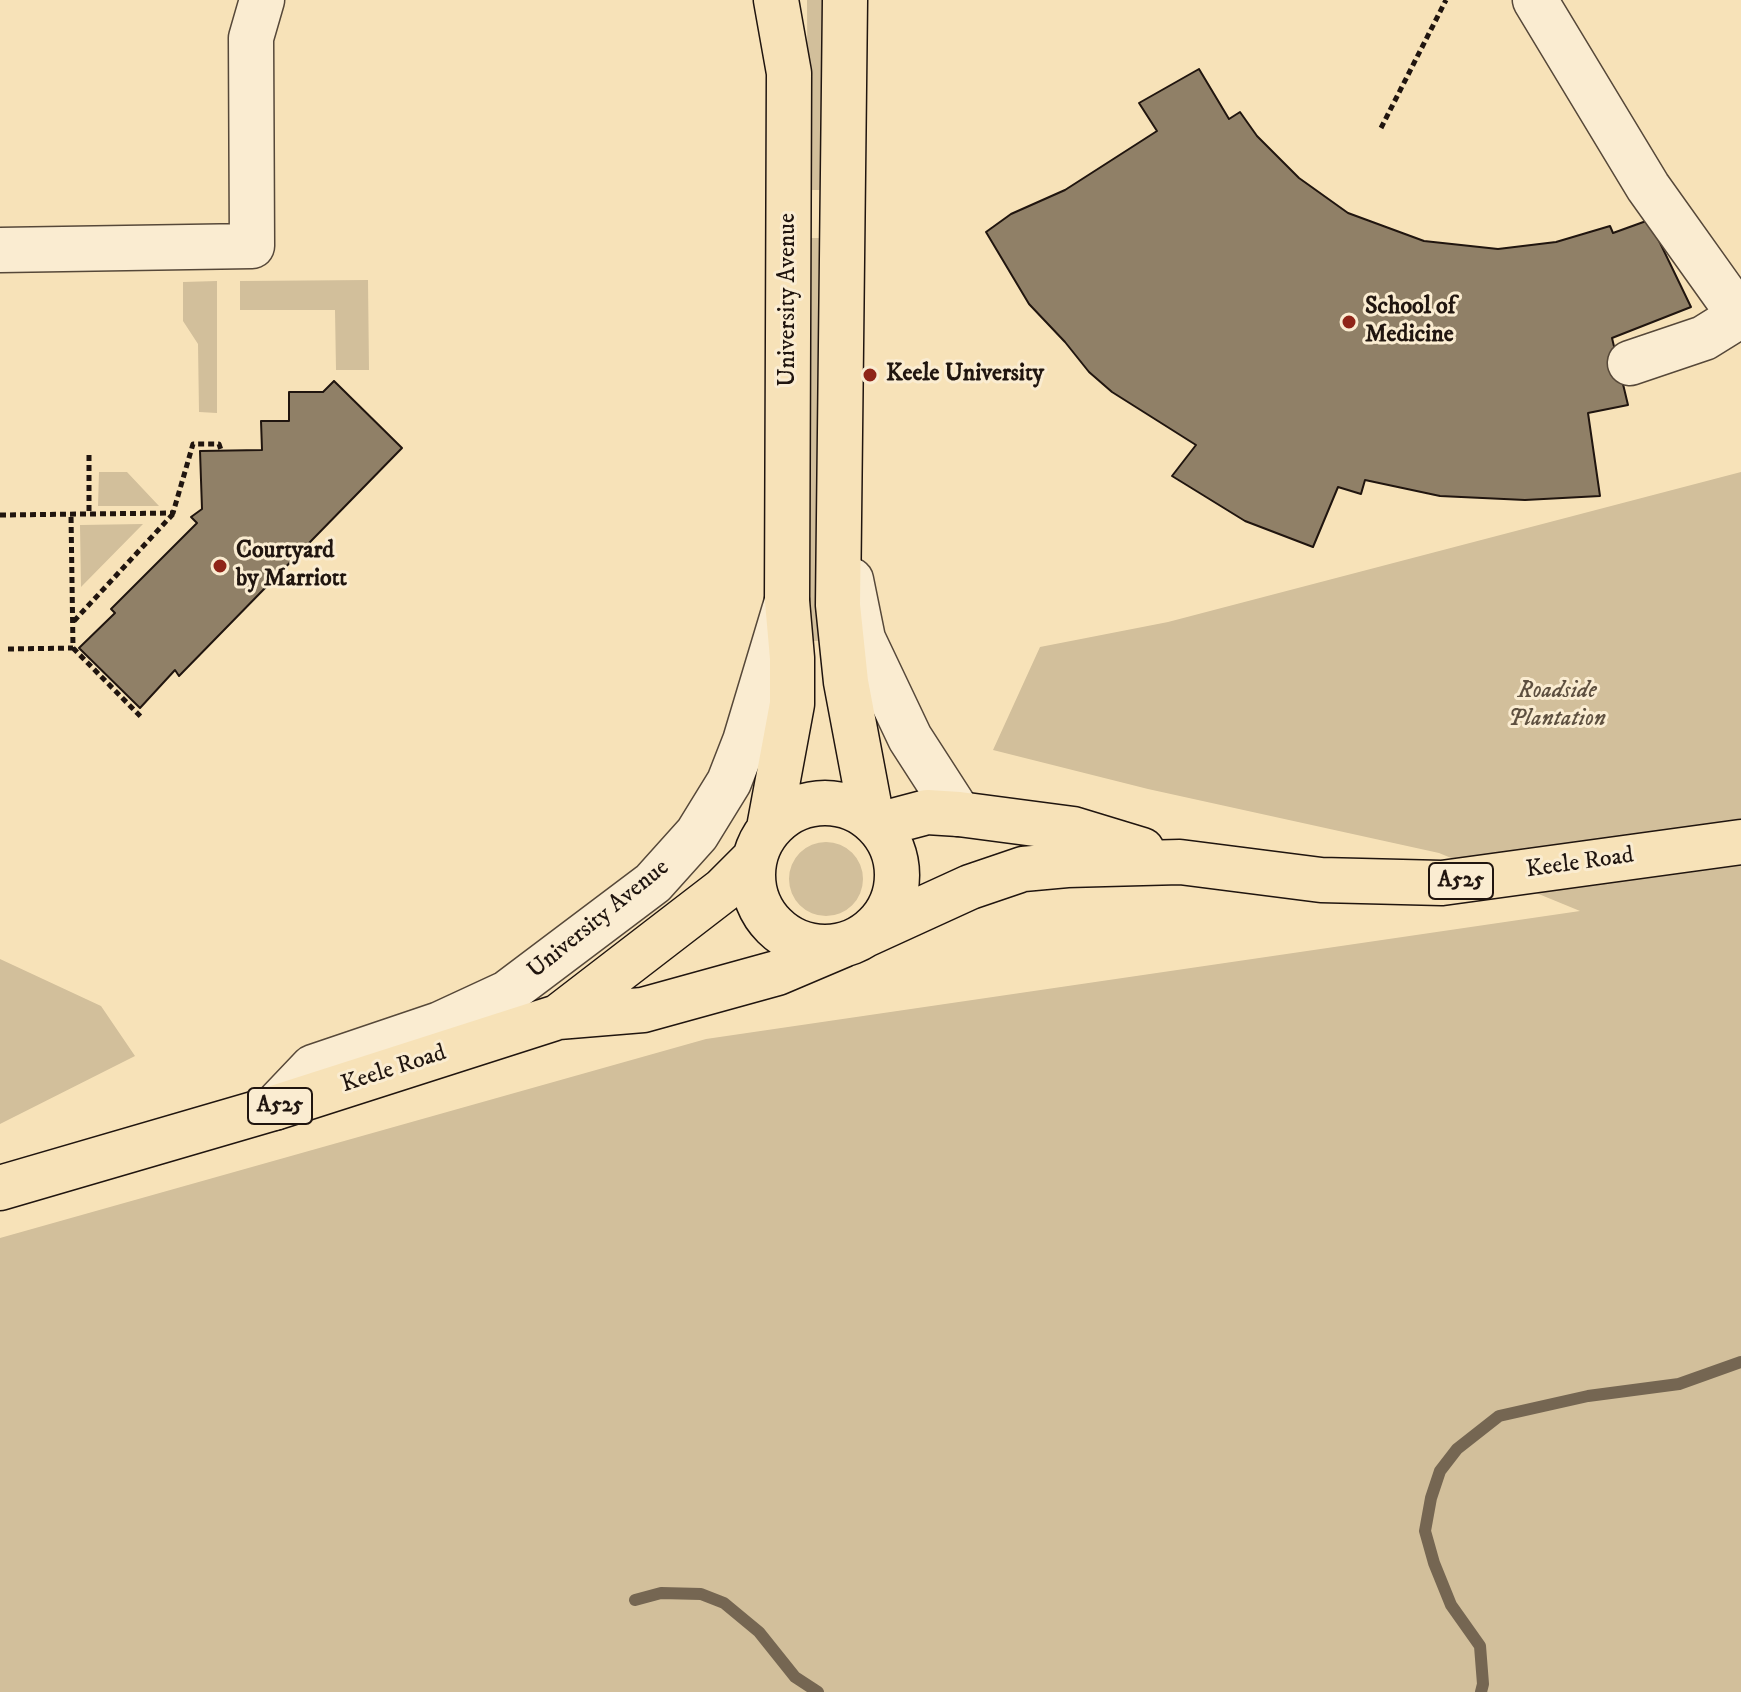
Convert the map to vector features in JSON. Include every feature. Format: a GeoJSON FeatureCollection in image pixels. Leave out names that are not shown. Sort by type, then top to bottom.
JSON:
{"type":"FeatureCollection","features":[{"type":"Feature","properties":{"kind":"main road","name":"University Avenue"},"geometry":{"type":"LineString","coordinates":[[762,843],[792,704],[787,601],[789,73],[776,0]]}},
{"type":"Feature","properties":{"kind":"main road"},"geometry":{"type":"LineString","coordinates":[[845,0],[838,605],[846,682],[875,822],[894,852],[897,876],[894,899],[882,920],[854,940],[811,945],[782,933],[767,918],[757,900],[753,879],[762,843],[783,816],[820,803],[844,806],[875,822]]}},
{"type":"Feature","properties":{"kind":"main road","name":"A525"},"geometry":{"type":"LineString","coordinates":[[875,822],[927,812],[959,814],[1073,829],[1180,862]]}},
{"type":"Feature","properties":{"kind":"main road","name":"Keele Road"},"geometry":{"type":"LineString","coordinates":[[1180,862],[1321,880],[1442,883],[1741,842]]}},
{"type":"Feature","properties":{"kind":"main road","name":"A525"},"geometry":{"type":"LineString","coordinates":[[558,1017],[699,910],[762,843]]}},
{"type":"Feature","properties":{"kind":"main road","name":"A525"},"geometry":{"type":"LineString","coordinates":[[558,1017],[643,1010],[777,973],[970,887],[1023,869],[1180,862]]}},
{"type":"Feature","properties":{"kind":"main road","name":"Keele Road"},"geometry":{"type":"LineString","coordinates":[[0,1188],[274,1108],[558,1017]]}},
{"type":"Feature","properties":{"kind":"street"},"geometry":{"type":"LineString","coordinates":[[1535,0],[1648,187],[1741,316],[1704,338],[1630,363]]}},
{"type":"Feature","properties":{"kind":"street"},"geometry":{"type":"LineString","coordinates":[[0,250],[252,246],[250,13]]}},
{"type":"Feature","properties":{"kind":"street"},"geometry":{"type":"LineString","coordinates":[[840,527],[863,639],[910,738],[959,814]]}},
{"type":"Feature","properties":{"kind":"street","name":"University Avenue"},"geometry":{"type":"LineString","coordinates":[[274,1108],[313,1067],[440,1024],[507,993],[653,883],[697,834],[729,782],[745,741],[787,601]]}},
{"type":"Feature","properties":{"kind":"path"},"geometry":{"type":"LineString","coordinates":[[1381,128],[1446,0]]}},
{"type":"Feature","properties":{"kind":"path"},"geometry":{"type":"LineString","coordinates":[[73,622],[173,513],[193,444],[219,444],[221,450]]}},
{"type":"Feature","properties":{"kind":"path"},"geometry":{"type":"LineString","coordinates":[[89,455],[89,514]]}},
{"type":"Feature","properties":{"kind":"path"},"geometry":{"type":"LineString","coordinates":[[0,515],[173,513]]}},
{"type":"Feature","properties":{"kind":"path"},"geometry":{"type":"LineString","coordinates":[[71,514],[73,648],[143,719]]}},
{"type":"Feature","properties":{"kind":"path"},"geometry":{"type":"LineString","coordinates":[[8,649],[73,648]]}},
{"type":"Feature","properties":{"kind":"green space"},"geometry":{"type":"Polygon","coordinates":[[[807,0],[823,0],[823,190],[808,190],[807,0]]]}},
{"type":"Feature","properties":{"kind":"green space"},"geometry":{"type":"Polygon","coordinates":[[[807,238],[823,238],[822,641],[807,641],[807,238]]]}},
{"type":"Feature","properties":{"kind":"green space"},"geometry":{"type":"Polygon","coordinates":[[[368,280],[369,370],[336,370],[335,310],[240,310],[240,281],[368,280]]]}},
{"type":"Feature","properties":{"kind":"green space"},"geometry":{"type":"Polygon","coordinates":[[[217,281],[217,413],[199,412],[198,344],[183,321],[183,282],[217,281]]]}},
{"type":"Feature","properties":{"kind":"green space"},"geometry":{"type":"Polygon","coordinates":[[[99,472],[127,472],[159,506],[98,506],[99,472]]]}},
{"type":"Feature","properties":{"kind":"green space","name":"Roadside Plantation"},"geometry":{"type":"Polygon","coordinates":[[[1741,472],[1741,1692],[0,1692],[0,1238],[706,1039],[1580,911],[1439,853],[1148,789],[993,750],[1040,647],[1168,622],[1741,472]]]}},
{"type":"Feature","properties":{"kind":"green space"},"geometry":{"type":"Polygon","coordinates":[[[143,524],[81,587],[80,525],[143,524]]]}},
{"type":"Feature","properties":{"kind":"green space"},"geometry":{"type":"Polygon","coordinates":[[[826,842],[840,845],[852,853],[860,865],[863,879],[860,893],[852,905],[840,913],[826,916],[812,913],[800,905],[792,893],[789,879],[792,865],[800,853],[812,845],[826,842]]]}},
{"type":"Feature","properties":{"kind":"green space"},"geometry":{"type":"Polygon","coordinates":[[[0,959],[101,1006],[135,1056],[0,1124],[0,959]]]}},
{"type":"Feature","properties":{"kind":"building","name":"School of Medicine"},"geometry":{"type":"Polygon","coordinates":[[[1199,69],[1229,119],[1240,112],[1257,136],[1299,178],[1348,213],[1424,241],[1498,249],[1556,242],[1610,226],[1613,233],[1649,220],[1691,307],[1612,338],[1628,405],[1588,413],[1600,496],[1525,500],[1440,496],[1365,480],[1361,494],[1338,487],[1313,547],[1245,521],[1172,476],[1196,445],[1112,392],[1089,372],[1029,304],[986,232],[1011,214],[1065,190],[1157,131],[1139,103],[1199,69]]]}},
{"type":"Feature","properties":{"kind":"building","name":"Courtyard by Marriott"},"geometry":{"type":"Polygon","coordinates":[[[334,381],[402,448],[179,676],[175,670],[140,708],[79,648],[115,613],[111,609],[197,523],[191,517],[202,509],[200,451],[262,450],[261,421],[289,421],[289,392],[323,392],[334,381]]]}},
{"type":"Feature","properties":{"kind":"waterway"},"geometry":{"type":"LineString","coordinates":[[1481,1692],[1480,1646],[1451,1605],[1425,1531],[1440,1471],[1457,1449],[1499,1416],[1588,1396],[1679,1384],[1741,1362]]}},
{"type":"Feature","properties":{"kind":"waterway"},"geometry":{"type":"LineString","coordinates":[[635,1600],[661,1593],[701,1594],[724,1603],[759,1632],[795,1677],[818,1692]]}},
{"type":"Feature","properties":{"kind":"place","name":"School of Medicine"},"geometry":{"type":"Point","coordinates":[1349,322]}},
{"type":"Feature","properties":{"kind":"place","name":"Keele University"},"geometry":{"type":"Point","coordinates":[870,375]}},
{"type":"Feature","properties":{"kind":"place","name":"Courtyard by Marriott"},"geometry":{"type":"Point","coordinates":[220,566]}}]}
